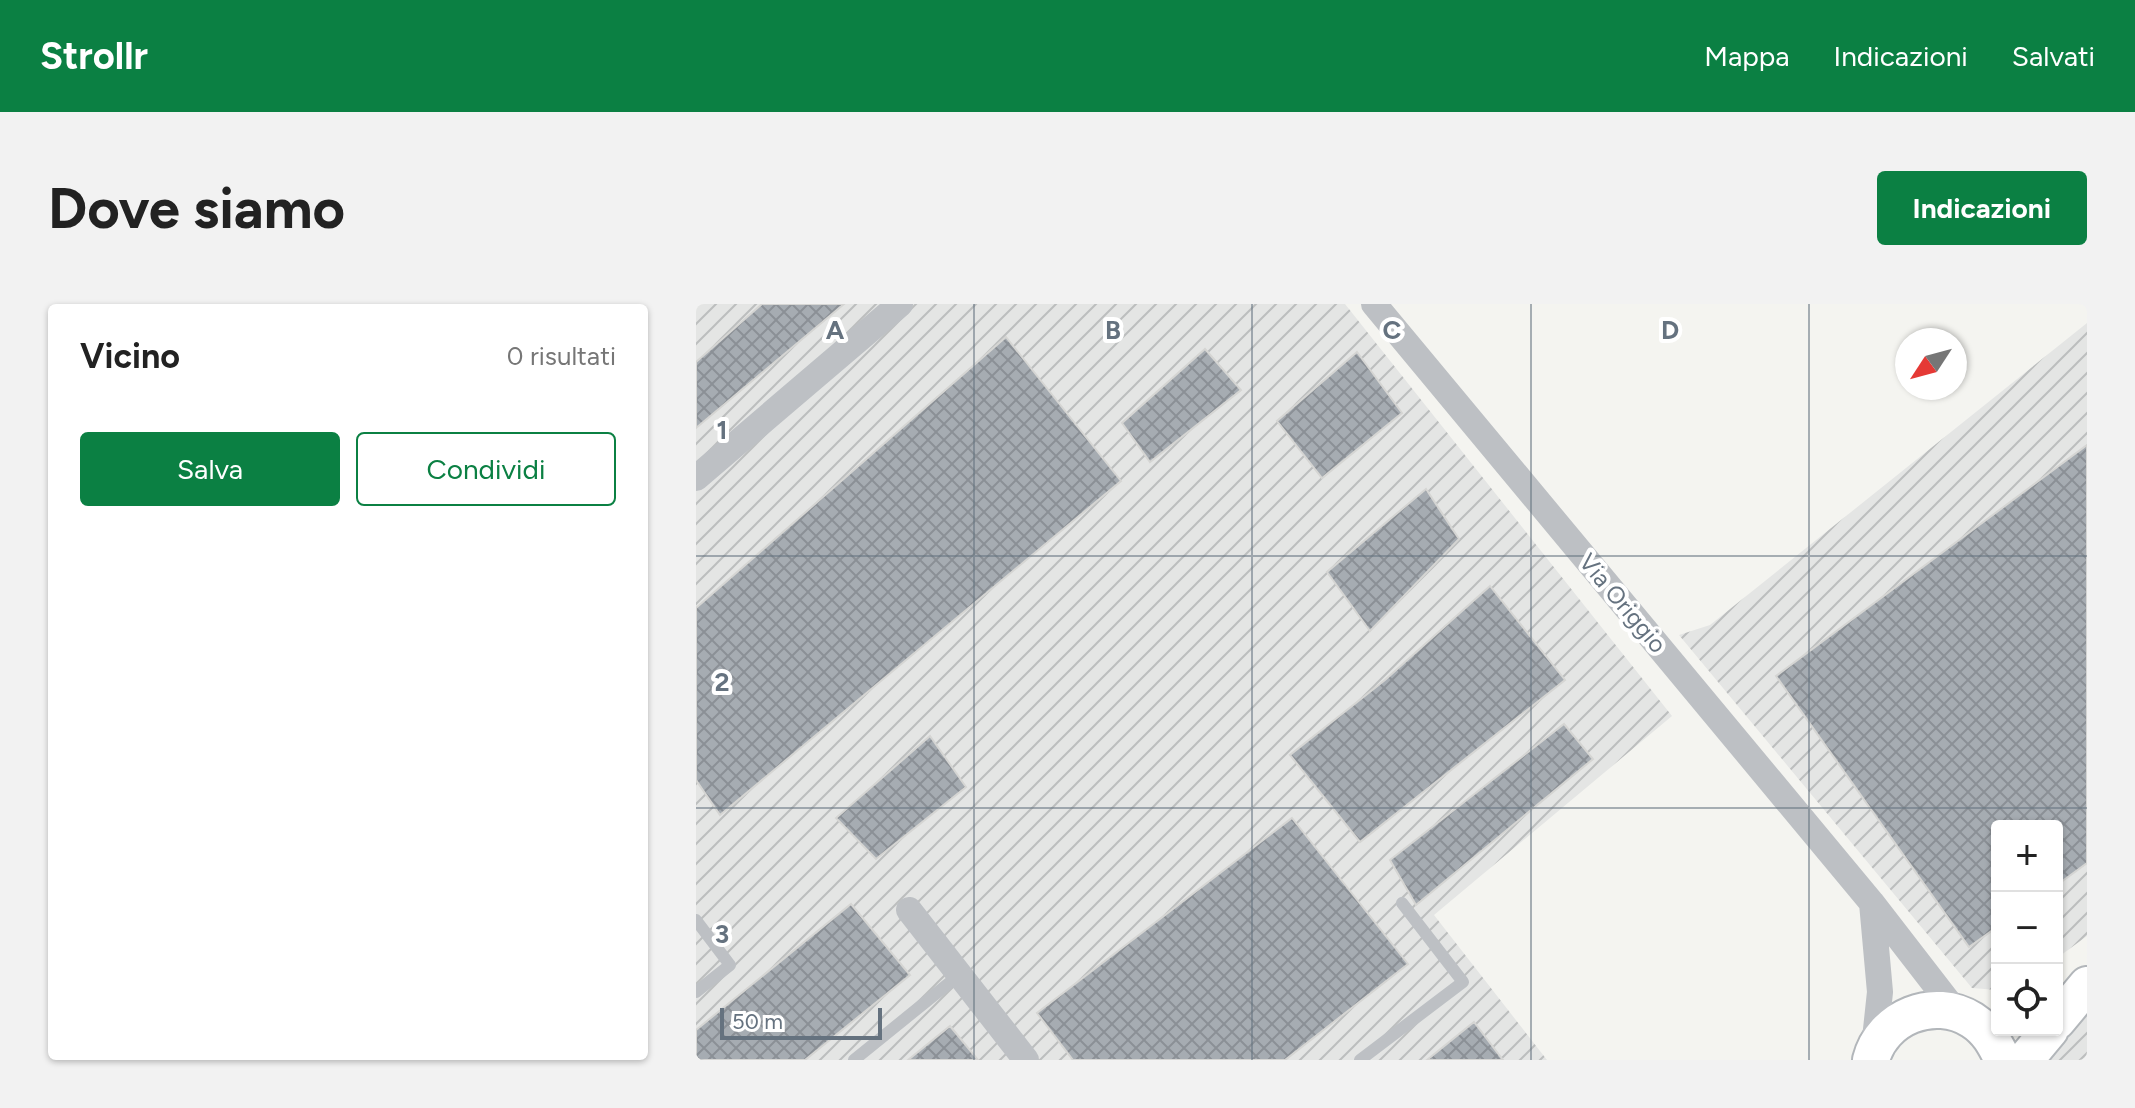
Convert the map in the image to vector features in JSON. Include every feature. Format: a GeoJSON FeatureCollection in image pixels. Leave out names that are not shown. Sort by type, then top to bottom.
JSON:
{"type":"FeatureCollection","features":[{"type":"Feature","properties":{"kind":"main road"},"geometry":{"type":"LineString","coordinates":[[2063,992],[2087,978]]}},
{"type":"Feature","properties":{"kind":"main road"},"geometry":{"type":"LineString","coordinates":[[2063,1014],[2087,985]]}},
{"type":"Feature","properties":{"kind":"main road"},"geometry":{"type":"LineString","coordinates":[[1872,1054],[1882,1035],[1901,1019],[1932,1010],[1976,1018],[2003,1060]]}},
{"type":"Feature","properties":{"kind":"main road"},"geometry":{"type":"LineString","coordinates":[[2025,1060],[2045,1036]]}},
{"type":"Feature","properties":{"kind":"street"},"geometry":{"type":"LineString","coordinates":[[696,478],[900,304]]}},
{"type":"Feature","properties":{"kind":"street","name":"Via Origgio"},"geometry":{"type":"LineString","coordinates":[[1374,304],[1872,903],[1976,1018]]}},
{"type":"Feature","properties":{"kind":"street"},"geometry":{"type":"LineString","coordinates":[[1872,903],[1880,992],[1872,1054]]}},
{"type":"Feature","properties":{"kind":"street"},"geometry":{"type":"LineString","coordinates":[[909,910],[1026,1060]]}},
{"type":"Feature","properties":{"kind":"lane"},"geometry":{"type":"LineString","coordinates":[[1360,1060],[1463,982],[1402,903]]}},
{"type":"Feature","properties":{"kind":"lane"},"geometry":{"type":"LineString","coordinates":[[696,920],[730,965],[696,992]]}},
{"type":"Feature","properties":{"kind":"lane"},"geometry":{"type":"LineString","coordinates":[[854,1060],[959,975]]}},
{"type":"Feature","properties":{"kind":"shaded area"},"geometry":{"type":"Polygon","coordinates":[[[696,304],[1345,304],[1672,716],[1434,915],[1547,1060],[696,1060],[696,304]]]}},
{"type":"Feature","properties":{"kind":"shaded area"},"geometry":{"type":"Polygon","coordinates":[[[2087,323],[2087,936],[2063,954],[2063,820],[1991,820],[1991,990],[1972,988],[1679,635],[1710,625],[2087,323]]]}},
{"type":"Feature","properties":{"kind":"shaded area"},"geometry":{"type":"Polygon","coordinates":[[[2087,1016],[2087,1060],[2045,1060],[2063,1035],[2087,1016]]]}},
{"type":"Feature","properties":{"kind":"building"},"geometry":{"type":"Polygon","coordinates":[[[762,304],[844,304],[696,428],[696,362],[762,304]]]}},
{"type":"Feature","properties":{"kind":"building"},"geometry":{"type":"Polygon","coordinates":[[[1006,337],[1121,481],[720,815],[696,780],[696,608],[1006,337]]]}},
{"type":"Feature","properties":{"kind":"building"},"geometry":{"type":"Polygon","coordinates":[[[1205,349],[1241,390],[1150,462],[1122,423],[1205,349]]]}},
{"type":"Feature","properties":{"kind":"building"},"geometry":{"type":"Polygon","coordinates":[[[1357,352],[1402,413],[1322,478],[1277,421],[1357,352]]]}},
{"type":"Feature","properties":{"kind":"building"},"geometry":{"type":"Polygon","coordinates":[[[2087,445],[2087,863],[2063,881],[2063,820],[1991,820],[1991,931],[1969,947],[1776,676],[2087,445]]]}},
{"type":"Feature","properties":{"kind":"building"},"geometry":{"type":"Polygon","coordinates":[[[1426,489],[1459,539],[1370,631],[1327,572],[1426,489]]]}},
{"type":"Feature","properties":{"kind":"building"},"geometry":{"type":"Polygon","coordinates":[[[1490,586],[1565,680],[1360,842],[1290,755],[1385,680],[1490,586]]]}},
{"type":"Feature","properties":{"kind":"building"},"geometry":{"type":"Polygon","coordinates":[[[1564,724],[1593,759],[1416,905],[1390,860],[1564,724]]]}},
{"type":"Feature","properties":{"kind":"building"},"geometry":{"type":"Polygon","coordinates":[[[930,736],[966,787],[876,859],[836,818],[930,736]]]}},
{"type":"Feature","properties":{"kind":"building"},"geometry":{"type":"Polygon","coordinates":[[[1292,818],[1408,964],[1285,1060],[1073,1060],[1037,1013],[1292,818]]]}},
{"type":"Feature","properties":{"kind":"building"},"geometry":{"type":"Polygon","coordinates":[[[851,904],[910,975],[805,1060],[696,1060],[696,1030],[851,904]]]}},
{"type":"Feature","properties":{"kind":"building"},"geometry":{"type":"Polygon","coordinates":[[[1474,1022],[1503,1060],[1427,1060],[1474,1022]]]}},
{"type":"Feature","properties":{"kind":"building"},"geometry":{"type":"Polygon","coordinates":[[[950,1026],[978,1060],[908,1060],[950,1026]]]}}]}
